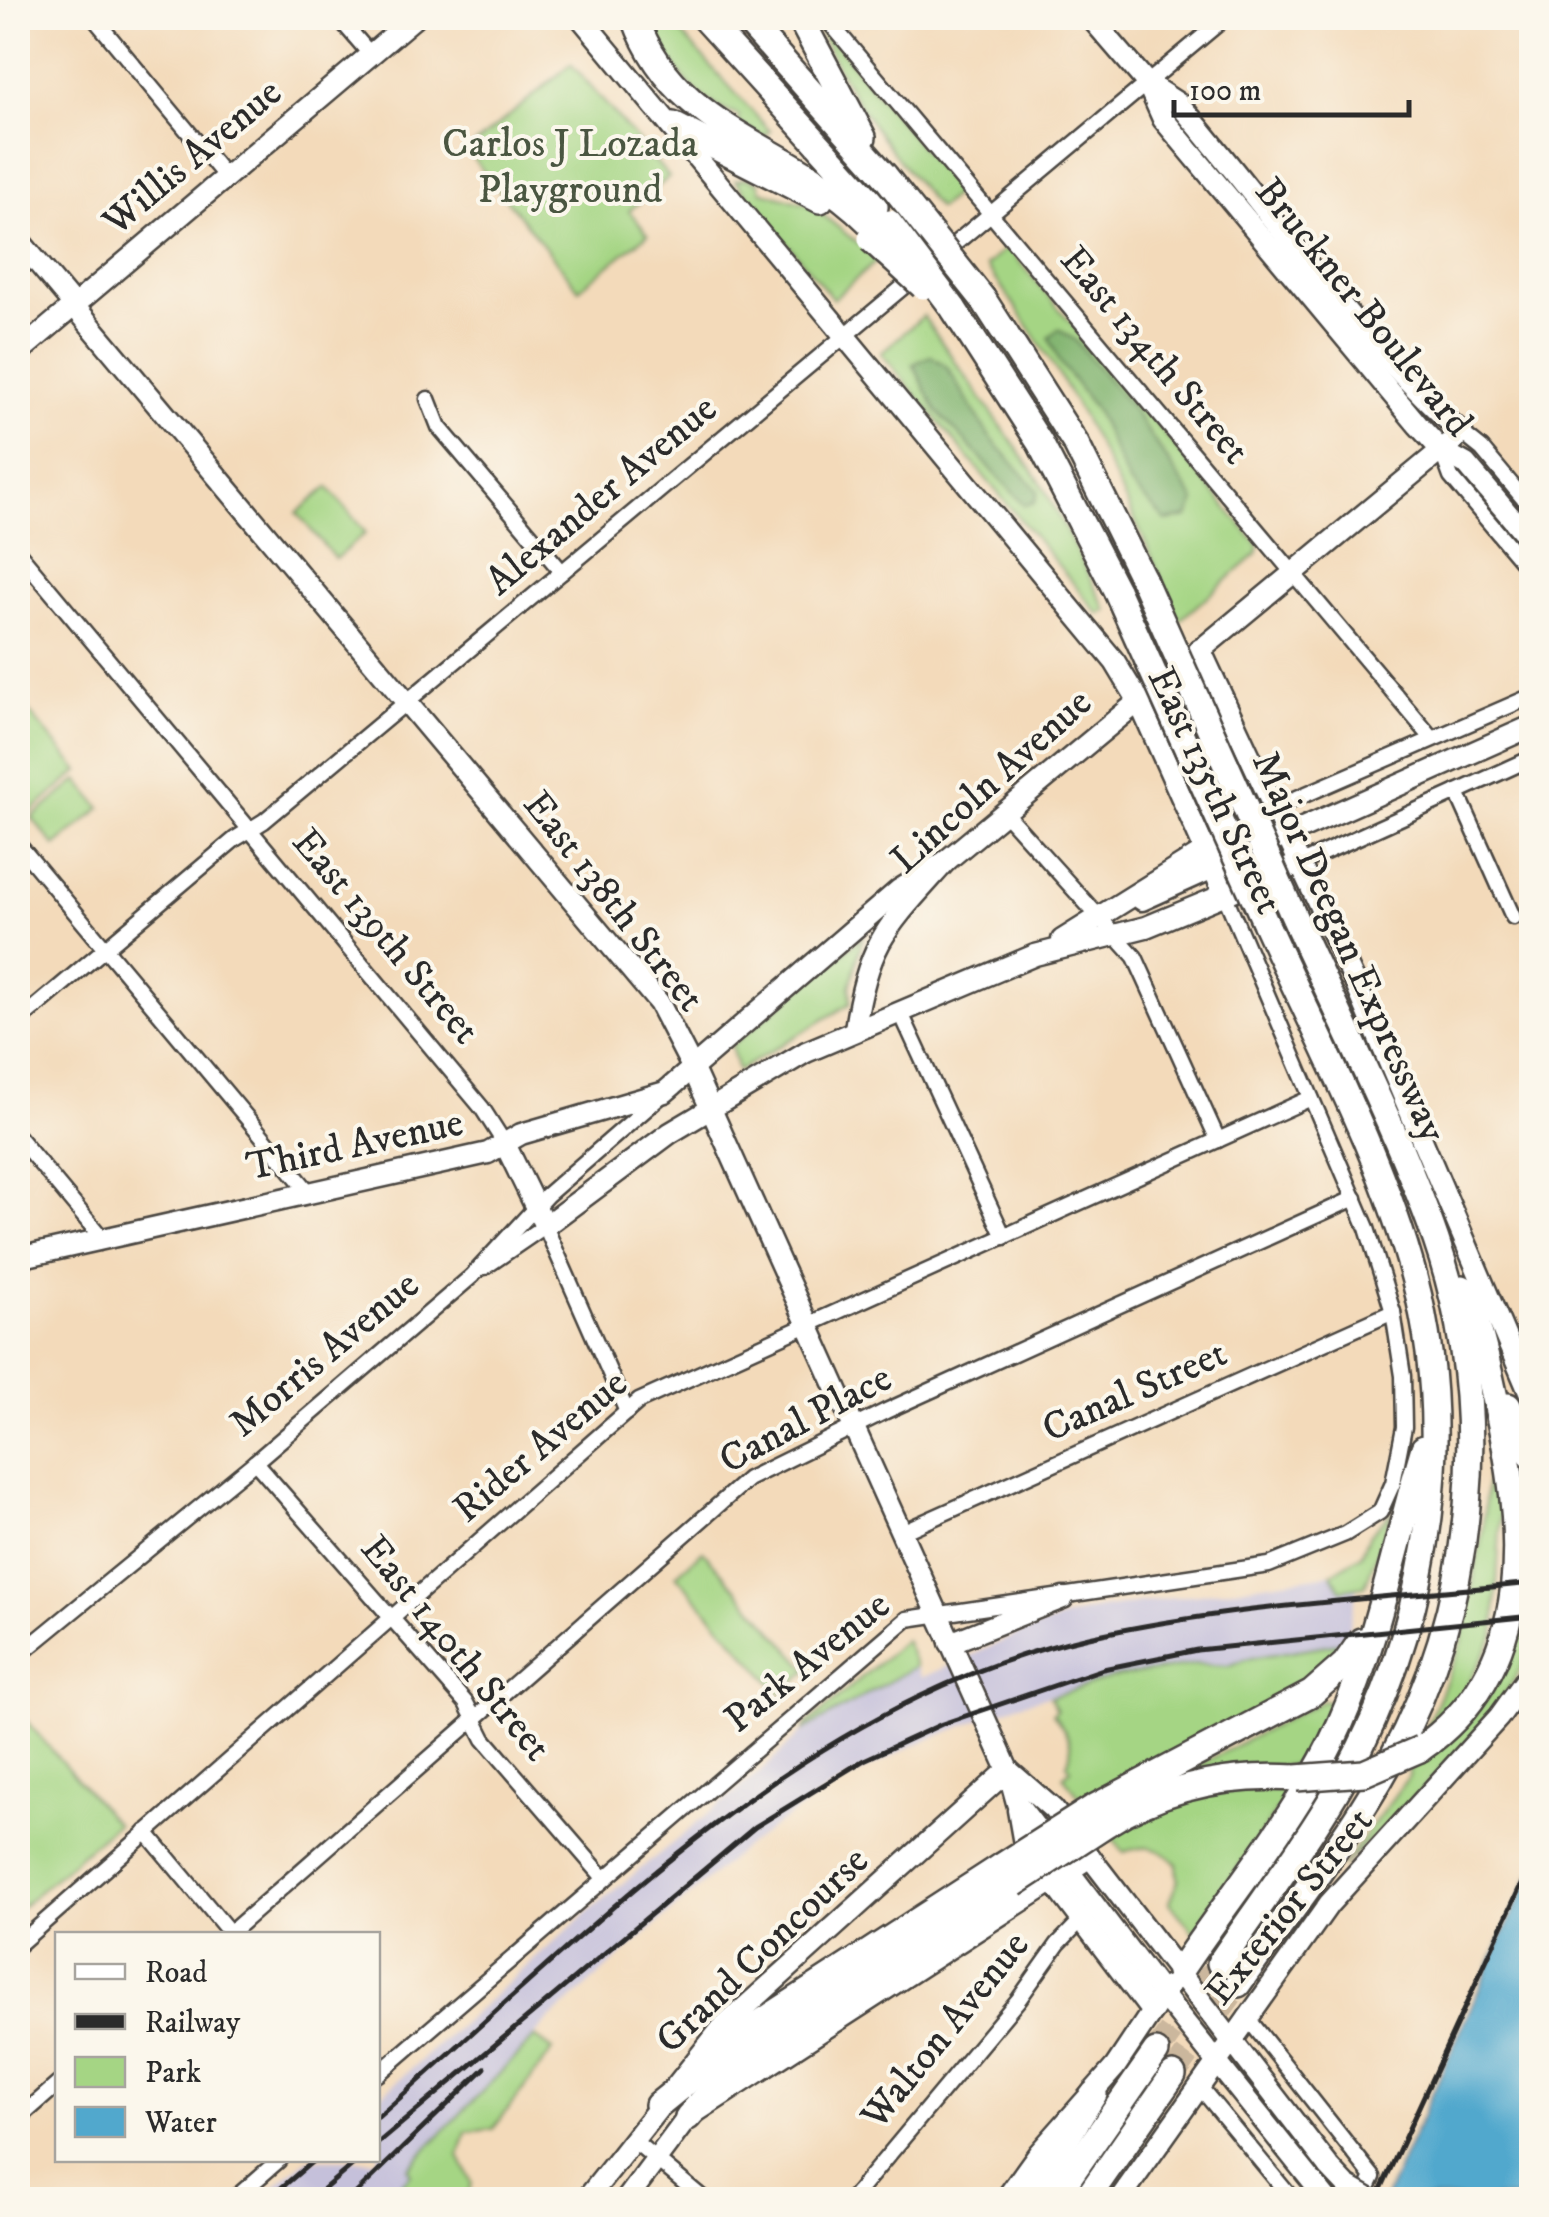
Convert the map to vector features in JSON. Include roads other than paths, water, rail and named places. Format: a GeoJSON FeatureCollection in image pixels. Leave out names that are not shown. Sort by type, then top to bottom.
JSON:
{"type":"FeatureCollection","features":[{"type":"Feature","properties":{"kind":"highway"},"geometry":{"type":"LineString","coordinates":[[636,18],[655,61],[693,105],[740,138],[822,182],[880,232],[923,286],[950,310]]}},
{"type":"Feature","properties":{"kind":"highway","name":"Major Deegan Expressway"},"geometry":{"type":"LineString","coordinates":[[704,18],[880,232],[950,310],[1040,443],[1117,592],[1400,1232],[1426,1330],[1434,1414],[1433,1474],[1412,1606],[1383,1696],[1334,1796],[1220,1963]]}},
{"type":"Feature","properties":{"kind":"highway","name":"Major Deegan Expressway"},"geometry":{"type":"LineString","coordinates":[[745,18],[885,176],[984,299],[1076,444],[1144,579],[1436,1240],[1454,1308],[1469,1422],[1464,1538],[1446,1621],[1417,1705],[1376,1786],[1238,1984]]}},
{"type":"Feature","properties":{"kind":"highway"},"geometry":{"type":"LineString","coordinates":[[800,18],[885,176]]}},
{"type":"Feature","properties":{"kind":"highway"},"geometry":{"type":"LineString","coordinates":[[673,126],[880,232]]}},
{"type":"Feature","properties":{"kind":"highway"},"geometry":{"type":"LineString","coordinates":[[1099,1816],[1196,1784],[1249,1777],[1364,1773],[1420,1748],[1462,1715],[1481,1689],[1500,1650],[1509,1619],[1516,1558],[1514,1498],[1488,1366],[1468,1301],[1436,1240]]}},
{"type":"Feature","properties":{"kind":"highway"},"geometry":{"type":"LineString","coordinates":[[1488,1366],[1532,1456]]}},
{"type":"Feature","properties":{"kind":"highway"},"geometry":{"type":"LineString","coordinates":[[1179,1972],[1328,1749],[1364,1660],[1434,1414]]}},
{"type":"Feature","properties":{"kind":"highway"},"geometry":{"type":"LineString","coordinates":[[688,2118],[721,2080],[759,2049],[1008,1875],[1099,1816],[1321,1686],[1358,1646],[1384,1591]]}},
{"type":"Feature","properties":{"kind":"highway"},"geometry":{"type":"LineString","coordinates":[[658,2105],[754,2027],[1008,1875]]}},
{"type":"Feature","properties":{"kind":"highway"},"geometry":{"type":"LineString","coordinates":[[1053,2200],[1156,2052]]}},
{"type":"Feature","properties":{"kind":"highway"},"geometry":{"type":"LineString","coordinates":[[1086,2200],[1173,2074]]}},
{"type":"Feature","properties":{"kind":"highway"},"geometry":{"type":"LineString","coordinates":[[1028,2200],[1094,2094]]}},
{"type":"Feature","properties":{"kind":"main road","name":"Willis Avenue"},"geometry":{"type":"LineString","coordinates":[[18,353],[414,18]]}},
{"type":"Feature","properties":{"kind":"main road","name":"East 135th Street"},"geometry":{"type":"LineString","coordinates":[[582,18],[1115,662],[1138,700],[1225,896]]}},
{"type":"Feature","properties":{"kind":"main road","name":"Bruckner Boulevard"},"geometry":{"type":"LineString","coordinates":[[1092,18],[1146,83],[1162,119],[1441,450]]}},
{"type":"Feature","properties":{"kind":"main road","name":"Bruckner Boulevard"},"geometry":{"type":"LineString","coordinates":[[1146,83],[1179,104],[1354,314],[1462,433]]}},
{"type":"Feature","properties":{"kind":"main road","name":"East 138th Street"},"geometry":{"type":"LineString","coordinates":[[18,238],[648,990],[692,1068],[1008,1770],[1017,1803],[1061,1879],[1088,1914],[1158,2003],[1215,2060],[1327,2200]]}},
{"type":"Feature","properties":{"kind":"main road","name":"Lincoln Avenue"},"geometry":{"type":"LineString","coordinates":[[855,1029],[863,980],[877,942],[946,862],[1462,433]]}},
{"type":"Feature","properties":{"kind":"main road"},"geometry":{"type":"LineString","coordinates":[[1441,450],[1466,464],[1532,542]]}},
{"type":"Feature","properties":{"kind":"main road","name":"East 135th Street"},"geometry":{"type":"LineString","coordinates":[[1200,649],[1272,809],[1301,863],[1532,1399]]}},
{"type":"Feature","properties":{"kind":"main road"},"geometry":{"type":"LineString","coordinates":[[540,1216],[782,1063],[1106,926],[1286,833],[1532,726]]}},
{"type":"Feature","properties":{"kind":"main road"},"geometry":{"type":"LineString","coordinates":[[1106,926],[1204,848],[1272,809]]}},
{"type":"Feature","properties":{"kind":"main road","name":"Third Avenue"},"geometry":{"type":"LineString","coordinates":[[18,1258],[488,1153],[521,1134],[665,1092],[899,890],[946,862]]}},
{"type":"Feature","properties":{"kind":"main road"},"geometry":{"type":"LineString","coordinates":[[1106,926],[1146,926],[1301,863]]}},
{"type":"Feature","properties":{"kind":"main road","name":"East 139th Street"},"geometry":{"type":"LineString","coordinates":[[504,1144],[540,1216]]}},
{"type":"Feature","properties":{"kind":"main road"},"geometry":{"type":"LineString","coordinates":[[950,1643],[1063,1598]]}},
{"type":"Feature","properties":{"kind":"main road","name":"Exterior Street"},"geometry":{"type":"LineString","coordinates":[[1119,2200],[1246,2016],[1343,1887],[1490,1728],[1532,1671]]}},
{"type":"Feature","properties":{"kind":"main road","name":"East 138th Street"},"geometry":{"type":"LineString","coordinates":[[1008,1770],[1053,1809],[1330,2168],[1347,2186],[1371,2200]]}},
{"type":"Feature","properties":{"kind":"main road","name":"Grand Concourse"},"geometry":{"type":"LineString","coordinates":[[586,2200],[658,2105],[750,2000],[1008,1770]]}},
{"type":"Feature","properties":{"kind":"main road","name":"Grand Concourse"},"geometry":{"type":"LineString","coordinates":[[626,2200],[688,2118],[1090,1857]]}},
{"type":"Feature","properties":{"kind":"main road"},"geometry":{"type":"LineString","coordinates":[[1004,2200],[1094,2094],[1179,1972]]}},
{"type":"Feature","properties":{"kind":"street"},"geometry":{"type":"LineString","coordinates":[[94,18],[226,176]]}},
{"type":"Feature","properties":{"kind":"street"},"geometry":{"type":"LineString","coordinates":[[339,18],[370,54]]}},
{"type":"Feature","properties":{"kind":"street","name":"East 134th Street"},"geometry":{"type":"LineString","coordinates":[[826,18],[1431,737]]}},
{"type":"Feature","properties":{"kind":"street","name":"Alexander Avenue"},"geometry":{"type":"LineString","coordinates":[[18,1022],[1226,18]]}},
{"type":"Feature","properties":{"kind":"street"},"geometry":{"type":"LineString","coordinates":[[428,399],[439,426],[562,572]]}},
{"type":"Feature","properties":{"kind":"street","name":"Bruckner Boulevard"},"geometry":{"type":"LineString","coordinates":[[1462,433],[1482,449],[1532,509]]}},
{"type":"Feature","properties":{"kind":"street","name":"Bruckner Boulevard"},"geometry":{"type":"LineString","coordinates":[[1441,450],[1451,478],[1532,573]]}},
{"type":"Feature","properties":{"kind":"street","name":"East 139th Street"},"geometry":{"type":"LineString","coordinates":[[18,552],[482,1108],[504,1144]]}},
{"type":"Feature","properties":{"kind":"street"},"geometry":{"type":"LineString","coordinates":[[1272,809],[1532,696]]}},
{"type":"Feature","properties":{"kind":"street"},"geometry":{"type":"LineString","coordinates":[[1301,863],[1532,758]]}},
{"type":"Feature","properties":{"kind":"street"},"geometry":{"type":"LineString","coordinates":[[1457,792],[1512,917]]}},
{"type":"Feature","properties":{"kind":"street"},"geometry":{"type":"LineString","coordinates":[[1004,812],[1135,957],[1218,1140]]}},
{"type":"Feature","properties":{"kind":"street"},"geometry":{"type":"LineString","coordinates":[[18,844],[308,1191]]}},
{"type":"Feature","properties":{"kind":"street","name":"East 135th Street"},"geometry":{"type":"LineString","coordinates":[[1225,896],[1355,1198],[1393,1312],[1404,1390],[1404,1427],[1394,1482],[1380,1512]]}},
{"type":"Feature","properties":{"kind":"street"},"geometry":{"type":"LineString","coordinates":[[900,1011],[1004,1237]]}},
{"type":"Feature","properties":{"kind":"street"},"geometry":{"type":"LineString","coordinates":[[540,1216],[665,1092]]}},
{"type":"Feature","properties":{"kind":"street","name":"Rider Avenue"},"geometry":{"type":"LineString","coordinates":[[18,1945],[627,1412],[662,1388],[1311,1098]]}},
{"type":"Feature","properties":{"kind":"street"},"geometry":{"type":"LineString","coordinates":[[18,1138],[102,1238]]}},
{"type":"Feature","properties":{"kind":"street","name":"Canal Place"},"geometry":{"type":"LineString","coordinates":[[232,1932],[748,1478],[1355,1198]]}},
{"type":"Feature","properties":{"kind":"street","name":"East 139th Street"},"geometry":{"type":"LineString","coordinates":[[540,1216],[627,1412]]}},
{"type":"Feature","properties":{"kind":"street","name":"Morris Avenue"},"geometry":{"type":"LineString","coordinates":[[18,1656],[255,1462],[540,1216]]}},
{"type":"Feature","properties":{"kind":"street","name":"Canal Street"},"geometry":{"type":"LineString","coordinates":[[902,1532],[1393,1312]]}},
{"type":"Feature","properties":{"kind":"street","name":"East 140th Street"},"geometry":{"type":"LineString","coordinates":[[255,1462],[466,1704],[484,1739],[604,1878]]}},
{"type":"Feature","properties":{"kind":"street","name":"Park Avenue"},"geometry":{"type":"LineString","coordinates":[[380,2072],[895,1626],[915,1615],[937,1611],[1063,1598],[1269,1566],[1345,1534],[1380,1512]]}},
{"type":"Feature","properties":{"kind":"street"},"geometry":{"type":"LineString","coordinates":[[146,1832],[228,1932]]}},
{"type":"Feature","properties":{"kind":"street","name":"Walton Avenue"},"geometry":{"type":"LineString","coordinates":[[852,2200],[1088,1914]]}},
{"type":"Feature","properties":{"kind":"street"},"geometry":{"type":"LineString","coordinates":[[1246,2016],[1372,2177],[1362,2200]]}},
{"type":"Feature","properties":{"kind":"street"},"geometry":{"type":"LineString","coordinates":[[1199,2086],[1294,2200]]}},
{"type":"Feature","properties":{"kind":"street"},"geometry":{"type":"LineString","coordinates":[[18,2119],[55,2087]]}},
{"type":"Feature","properties":{"kind":"street"},"geometry":{"type":"LineString","coordinates":[[632,2139],[704,2200]]}},
{"type":"Feature","properties":{"kind":"street"},"geometry":{"type":"LineString","coordinates":[[233,2200],[278,2162]]}},
{"type":"Feature","properties":{"kind":"water"},"geometry":{"type":"Polygon","coordinates":[[[1531,1873],[1532,2164],[1516,2199],[1385,2199],[1531,1873]]]}},
{"type":"Feature","properties":{"kind":"tunnel"},"geometry":{"type":"LineString","coordinates":[[1156,2052],[1220,1963]]}},
{"type":"Feature","properties":{"kind":"tunnel"},"geometry":{"type":"LineString","coordinates":[[1173,2075],[1238,1984]]}},
{"type":"Feature","properties":{"kind":"railway"},"geometry":{"type":"LineString","coordinates":[[380,2115],[538,1973],[705,1832],[794,1768],[886,1713],[984,1669],[1089,1637],[1143,1626],[1254,1610],[1532,1583]]}},
{"type":"Feature","properties":{"kind":"railway"},"geometry":{"type":"LineString","coordinates":[[380,2141],[755,1827],[864,1760],[942,1724],[1103,1669],[1197,1650],[1532,1616]]}},
{"type":"Feature","properties":{"kind":"railway"},"geometry":{"type":"LineString","coordinates":[[1376,2200],[1532,1861]]}},
{"type":"Feature","properties":{"kind":"railway"},"geometry":{"type":"LineString","coordinates":[[349,2200],[485,2068]]}},
{"type":"Feature","properties":{"kind":"railway"},"geometry":{"type":"LineString","coordinates":[[267,2200],[312,2162]]}},
{"type":"Feature","properties":{"kind":"railway"},"geometry":{"type":"LineString","coordinates":[[311,2200],[356,2162]]}},
{"type":"Feature","properties":{"kind":"park label","name":"Carlos J Lozada Playground"},"geometry":{"type":"Point","coordinates":[570,168]}}]}
